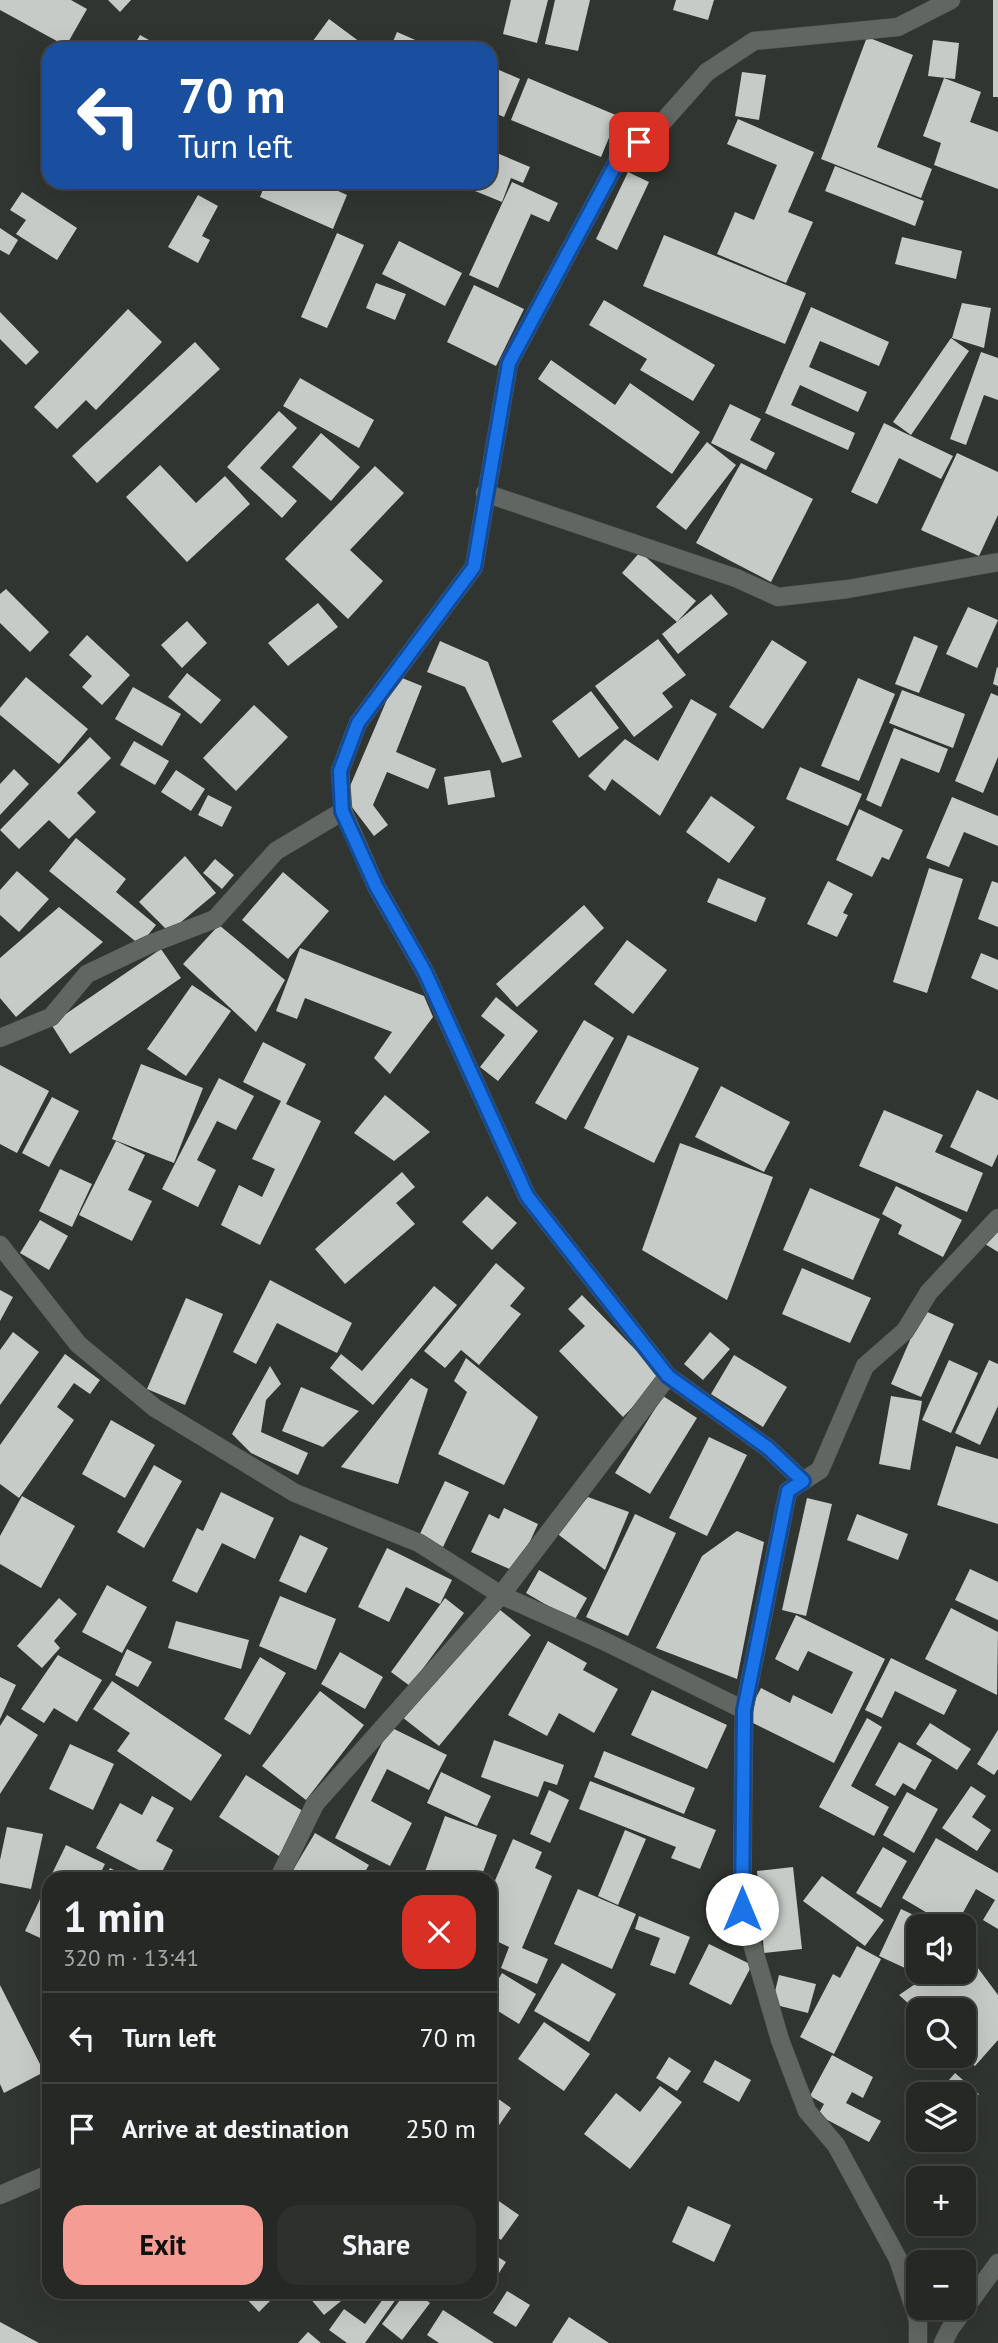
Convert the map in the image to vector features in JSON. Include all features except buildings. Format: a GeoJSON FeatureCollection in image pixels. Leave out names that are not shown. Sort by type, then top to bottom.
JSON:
{"type":"FeatureCollection","features":[{"type":"Feature","properties":{"kind":"street"},"geometry":{"type":"LineString","coordinates":[[803,1481],[768,1448],[668,1376],[527,1196],[425,972],[376,886],[342,811],[340,771],[358,723],[474,567],[509,363],[618,160],[661,124],[707,72],[754,41],[898,27],[951,0]]}},
{"type":"Feature","properties":{"kind":"street"},"geometry":{"type":"LineString","coordinates":[[485,493],[736,578],[778,597],[848,589],[998,562]]}},
{"type":"Feature","properties":{"kind":"street"},"geometry":{"type":"LineString","coordinates":[[0,1038],[51,1017],[87,974],[150,944],[215,919],[276,851],[342,811]]}},
{"type":"Feature","properties":{"kind":"street"},"geometry":{"type":"LineString","coordinates":[[918,2343],[918,2320],[898,2259],[836,2145],[807,2111],[780,2040],[742,1909],[744,1710],[788,1491],[820,1471],[865,1366],[905,1331],[929,1292],[998,1218]]}},
{"type":"Feature","properties":{"kind":"street"},"geometry":{"type":"LineString","coordinates":[[0,1245],[78,1344],[155,1408],[295,1493],[419,1543],[501,1595],[604,1641],[744,1710]]}},
{"type":"Feature","properties":{"kind":"street"},"geometry":{"type":"LineString","coordinates":[[282,1872],[314,1804],[501,1595],[668,1376]]}},
{"type":"Feature","properties":{"kind":"street"},"geometry":{"type":"LineString","coordinates":[[0,2195],[42,2177]]}},
{"type":"Feature","properties":{"kind":"street"},"geometry":{"type":"LineString","coordinates":[[943,2343],[950,2329],[998,2263]]}},
{"type":"Feature","properties":{"kind":"route"},"geometry":{"type":"LineString","coordinates":[[639,142],[618,160],[509,363],[474,567],[358,723],[340,771],[342,811],[376,886],[425,972],[487,1103],[527,1196],[668,1376],[768,1448],[803,1481],[788,1491],[744,1710],[742,1909]]}}]}
